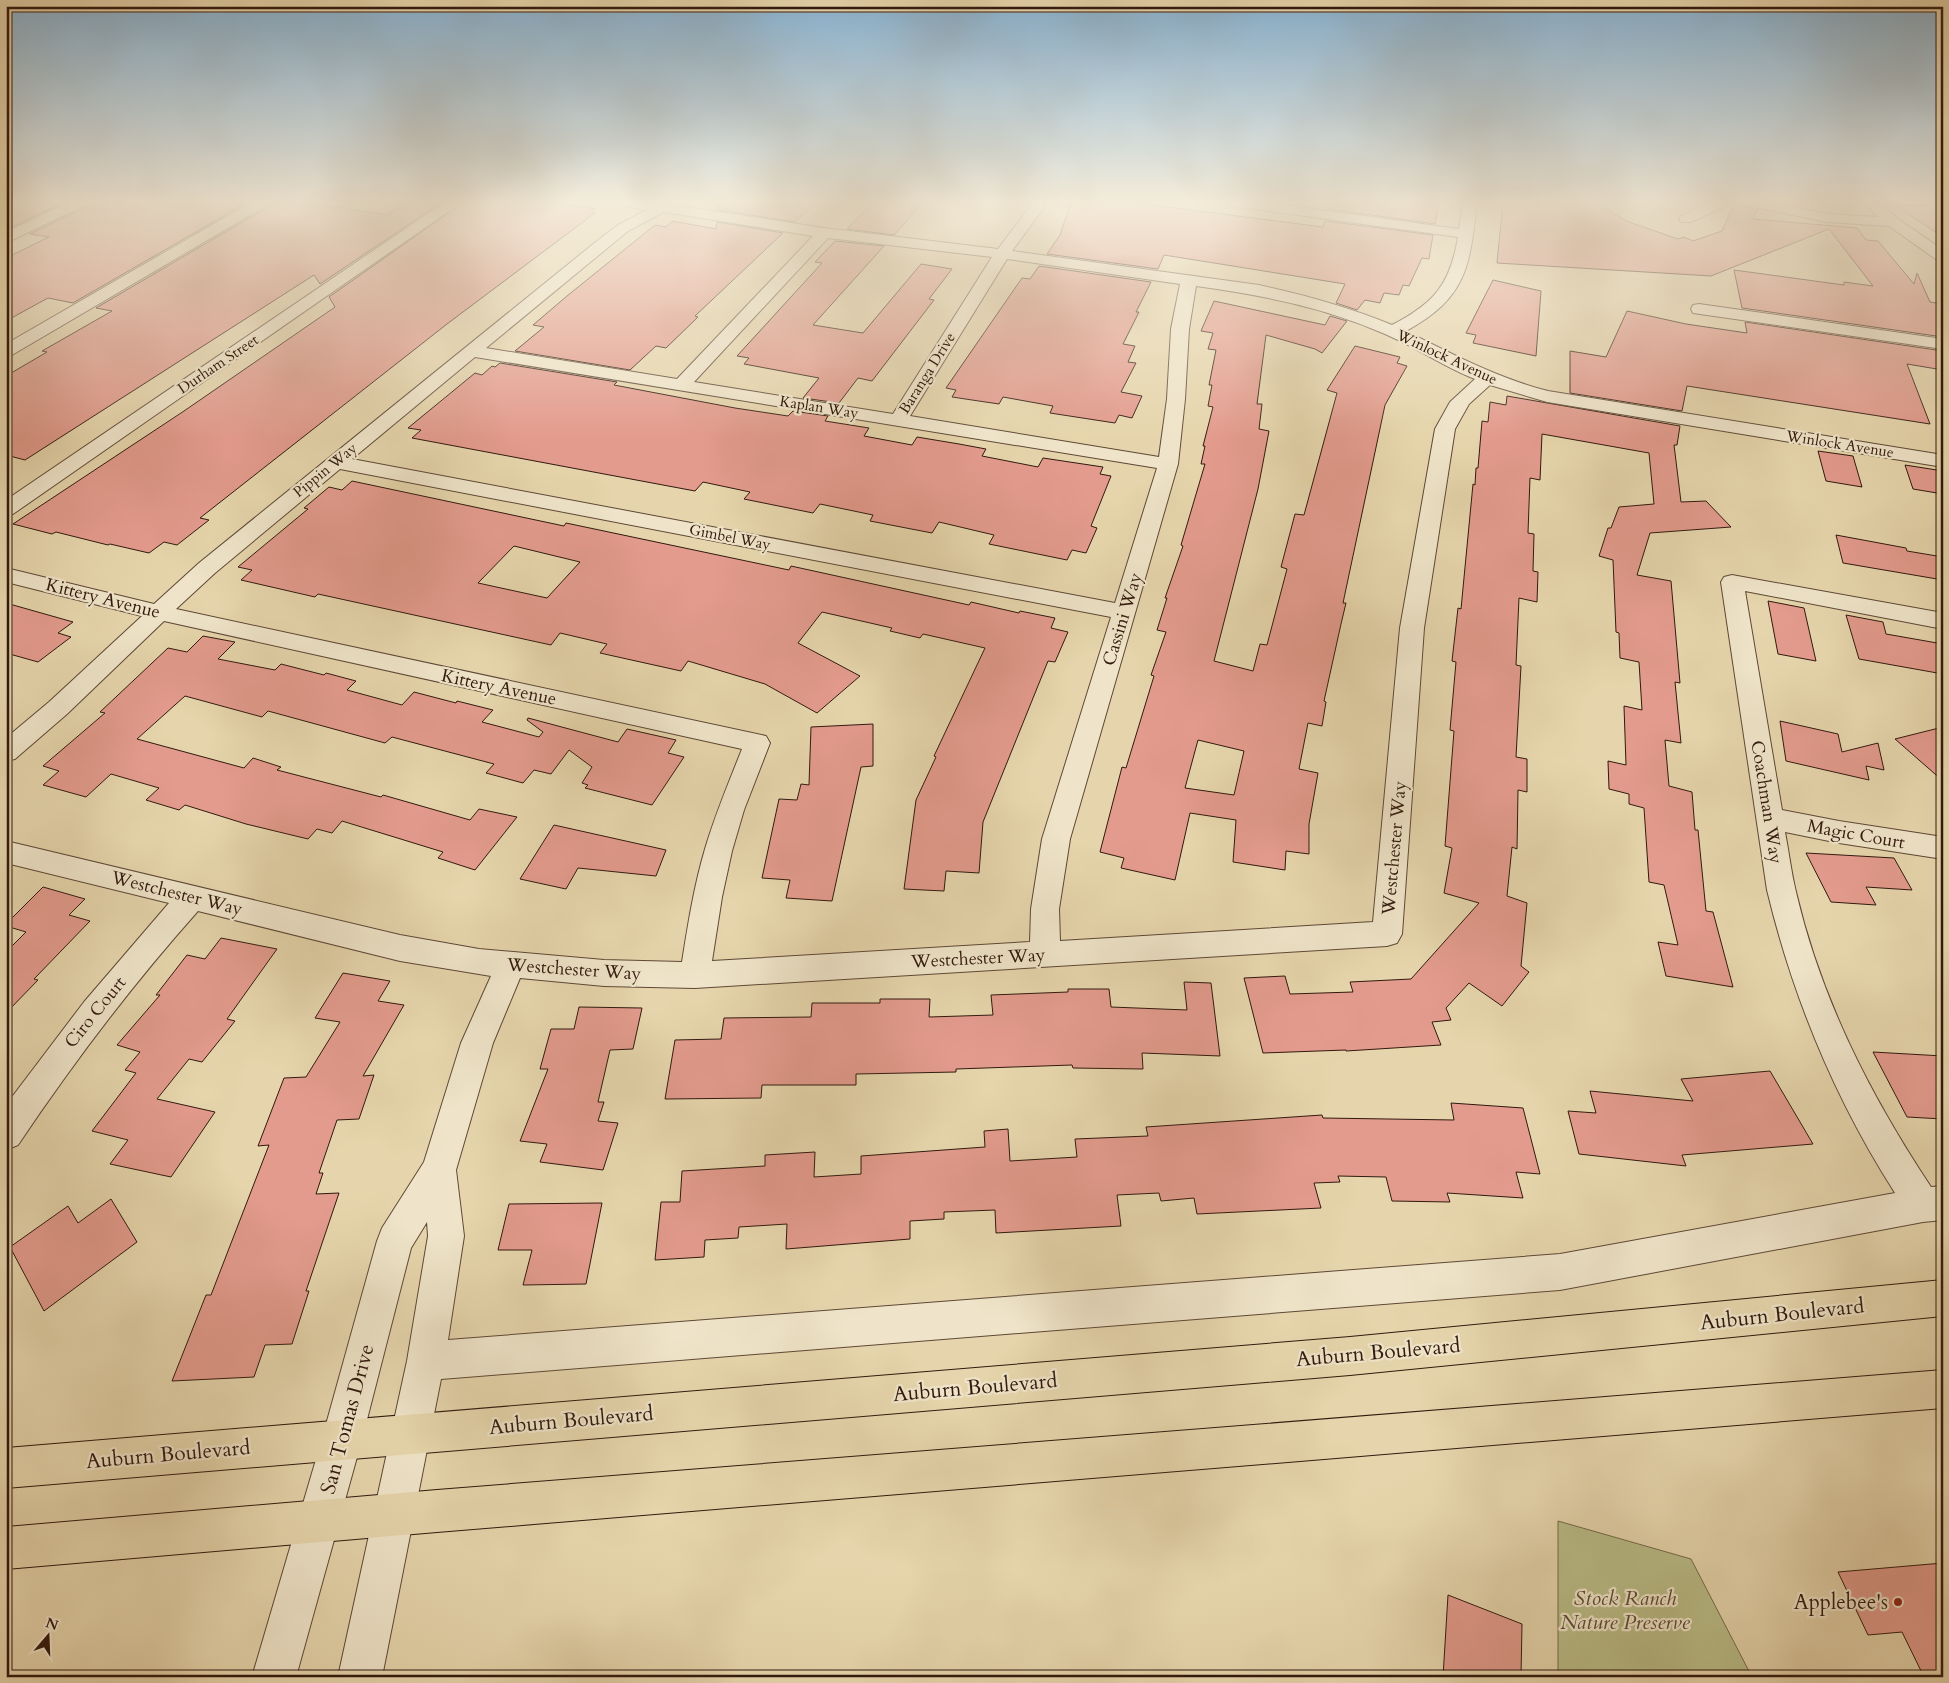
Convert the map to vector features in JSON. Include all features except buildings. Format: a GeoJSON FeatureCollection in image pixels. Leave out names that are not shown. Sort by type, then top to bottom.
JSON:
{"type":"FeatureCollection","features":[{"type":"Feature","properties":{"kind":"main road","name":"Auburn Boulevard"},"geometry":{"type":"LineString","coordinates":[[6,1468],[1340,1357],[1943,1298]]}},
{"type":"Feature","properties":{"kind":"main road"},"geometry":{"type":"LineString","coordinates":[[6,1548],[393,1514],[1943,1389]]}},
{"type":"Feature","properties":{"kind":"street"},"geometry":{"type":"LineString","coordinates":[[6,351],[127,281]]}},
{"type":"Feature","properties":{"kind":"street","name":"Durham Street"},"geometry":{"type":"LineString","coordinates":[[6,510],[341,281]]}},
{"type":"Feature","properties":{"kind":"street","name":"Pippin Way"},"geometry":{"type":"LineString","coordinates":[[6,752],[84,684],[157,612],[207,568],[557,281]]}},
{"type":"Feature","properties":{"kind":"street"},"geometry":{"type":"LineString","coordinates":[[681,385],[779,281]]}},
{"type":"Feature","properties":{"kind":"street","name":"Baranga Drive"},"geometry":{"type":"LineString","coordinates":[[898,420],[985,281]]}},
{"type":"Feature","properties":{"kind":"street","name":"Cassini Way"},"geometry":{"type":"LineString","coordinates":[[1045,954],[1045,909],[1056,840],[1168,464],[1176,399],[1180,329],[1189,281]]}},
{"type":"Feature","properties":{"kind":"street","name":"Winlock Avenue"},"geometry":{"type":"LineString","coordinates":[[1192,281],[1292,297],[1356,316],[1393,331],[1488,378],[1516,388],[1578,403],[1943,461]]}},
{"type":"Feature","properties":{"kind":"street"},"geometry":{"type":"LineString","coordinates":[[1393,331],[1413,322],[1441,302],[1455,281]]}},
{"type":"Feature","properties":{"kind":"street"},"geometry":{"type":"LineString","coordinates":[[1699,309],[1943,344]]}},
{"type":"Feature","properties":{"kind":"street","name":"Kaplan Way"},"geometry":{"type":"LineString","coordinates":[[471,351],[1168,464]]}},
{"type":"Feature","properties":{"kind":"street","name":"Westchester Way"},"geometry":{"type":"LineString","coordinates":[[6,852],[400,948],[510,966],[604,973],[695,975],[1387,934],[1412,628],[1445,429],[1450,415],[1459,403],[1475,386],[1488,378]]}},
{"type":"Feature","properties":{"kind":"street","name":"Gimbel Way"},"geometry":{"type":"LineString","coordinates":[[335,462],[1125,612]]}},
{"type":"Feature","properties":{"kind":"street","name":"Kittery Avenue"},"geometry":{"type":"LineString","coordinates":[[6,574],[157,612],[757,744],[736,795],[718,851],[704,913],[695,975]]}},
{"type":"Feature","properties":{"kind":"street","name":"Coachman Way"},"geometry":{"type":"LineString","coordinates":[[1933,1204],[1888,1153],[1854,1092],[1816,1008],[1791,934],[1770,818],[1732,582],[1943,621]]}},
{"type":"Feature","properties":{"kind":"street","name":"Magic Court"},"geometry":{"type":"LineString","coordinates":[[1770,818],[1840,832],[1943,848]]}},
{"type":"Feature","properties":{"kind":"street","name":"Ciro Court"},"geometry":{"type":"LineString","coordinates":[[6,1134],[40,1083],[88,1019],[193,897]]}},
{"type":"Feature","properties":{"kind":"street","name":"San Tomas Drive"},"geometry":{"type":"LineString","coordinates":[[274,1677],[319,1522],[395,1241],[439,1170],[477,1043],[510,966]]}},
{"type":"Feature","properties":{"kind":"street","name":"San Tomas Drive"},"geometry":{"type":"LineString","coordinates":[[360,1677],[426,1361],[446,1236],[439,1170]]}},
{"type":"Feature","properties":{"kind":"street"},"geometry":{"type":"LineString","coordinates":[[426,1361],[1560,1272],[1933,1204]]}},
{"type":"Feature","properties":{"kind":"green space","name":"Stock Ranch Nature Preserve"},"geometry":{"type":"Polygon","coordinates":[[[1558,1521],[1691,1559],[1752,1677],[1558,1677],[1558,1521]]]}},
{"type":"Feature","properties":{"kind":"place","name":"Applebee's"},"geometry":{"type":"Point","coordinates":[1898,1602]}}]}
